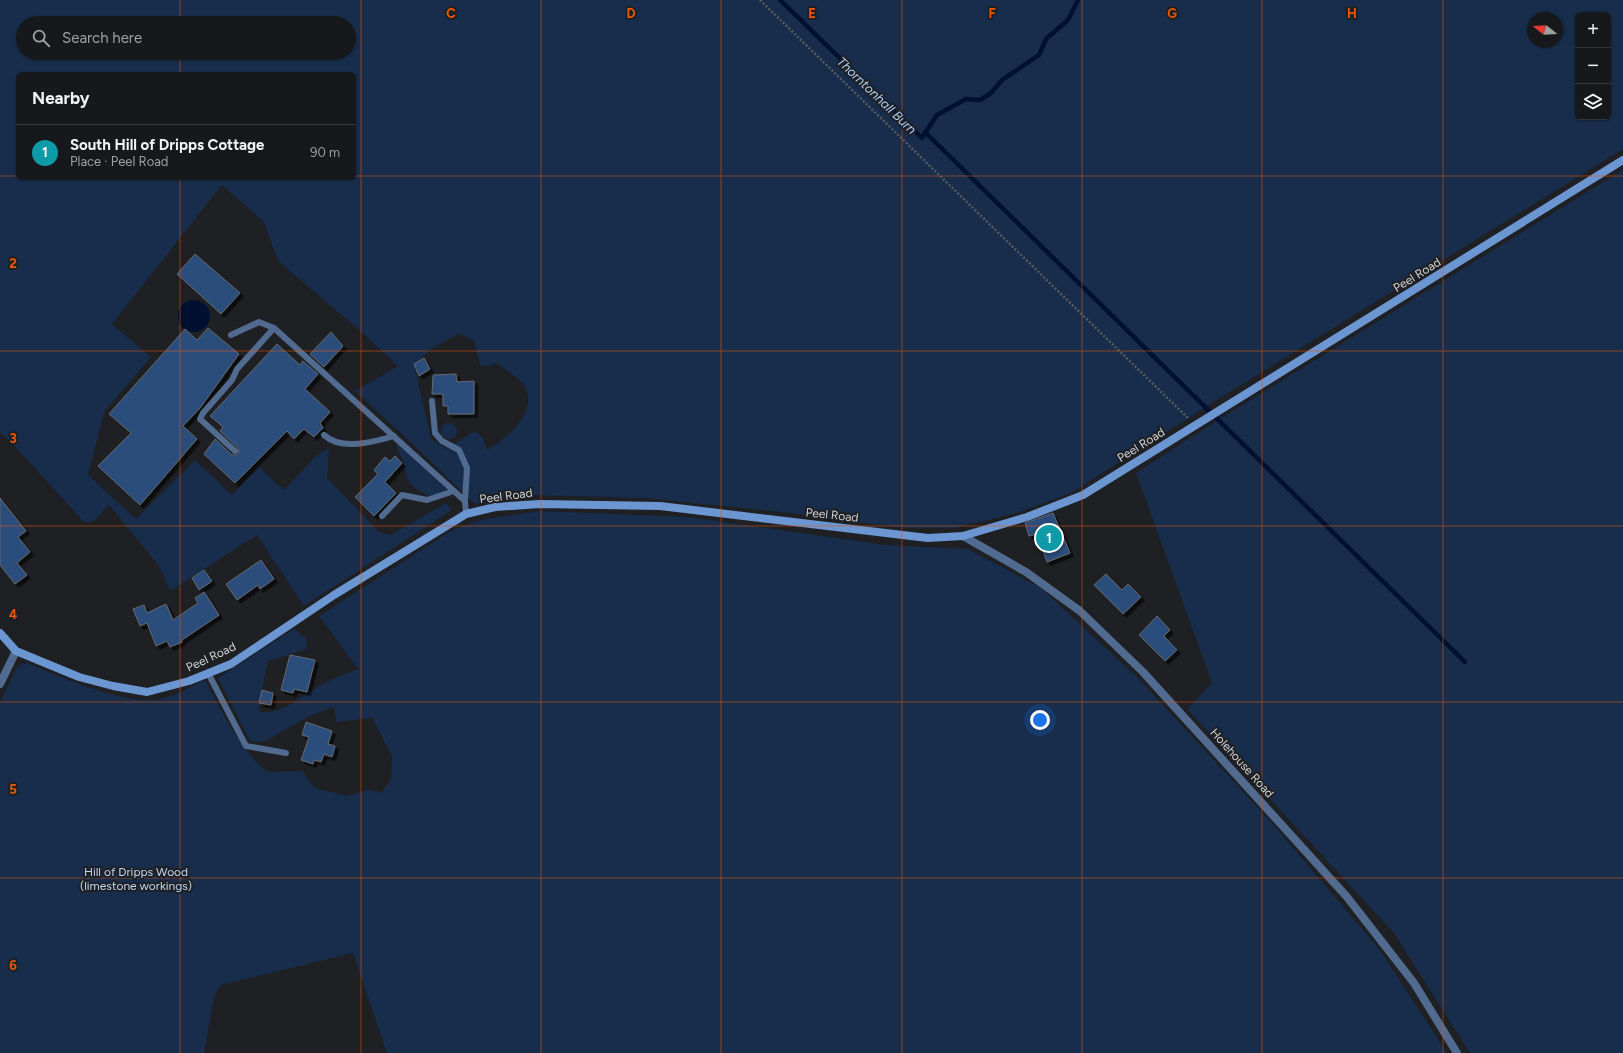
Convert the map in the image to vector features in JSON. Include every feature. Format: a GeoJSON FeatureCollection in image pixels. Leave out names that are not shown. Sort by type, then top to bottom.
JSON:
{"type":"FeatureCollection","features":[{"type":"Feature","properties":{"kind":"street","name":"Peel Road"},"geometry":{"type":"LineString","coordinates":[[0,634],[16,651],[79,677],[113,686],[147,692],[189,681],[231,664],[334,595],[466,514],[495,507],[540,504],[660,506],[928,538],[963,536],[1027,517],[1083,495],[1623,160]]}},
{"type":"Feature","properties":{"kind":"street","name":"Holehouse Road"},"geometry":{"type":"LineString","coordinates":[[963,536],[1026,572],[1080,611],[1143,672],[1347,897],[1414,983],[1457,1053]]}},
{"type":"Feature","properties":{"kind":"street"},"geometry":{"type":"LineString","coordinates":[[0,684],[16,651]]}},
{"type":"Feature","properties":{"kind":"lane"},"geometry":{"type":"LineString","coordinates":[[232,335],[259,322],[274,328],[465,501]]}},
{"type":"Feature","properties":{"kind":"lane"},"geometry":{"type":"LineString","coordinates":[[235,451],[200,419],[203,413],[232,380],[237,369],[274,328]]}},
{"type":"Feature","properties":{"kind":"lane"},"geometry":{"type":"LineString","coordinates":[[432,402],[435,433],[442,441],[459,450],[467,468],[465,501],[466,514]]}},
{"type":"Feature","properties":{"kind":"lane"},"geometry":{"type":"LineString","coordinates":[[324,435],[331,442],[349,444],[373,442],[394,436]]}},
{"type":"Feature","properties":{"kind":"lane"},"geometry":{"type":"LineString","coordinates":[[382,516],[402,495],[427,500],[454,491]]}},
{"type":"Feature","properties":{"kind":"lane"},"geometry":{"type":"LineString","coordinates":[[208,673],[246,746],[286,753]]}},
{"type":"Feature","properties":{"kind":"path"},"geometry":{"type":"LineString","coordinates":[[760,0],[1196,425]]}},
{"type":"Feature","properties":{"kind":"green space"},"geometry":{"type":"Polygon","coordinates":[[[0,0],[1623,0],[1623,149],[1215,401],[1071,493],[1013,514],[954,528],[904,528],[791,513],[645,498],[530,495],[475,504],[355,391],[398,366],[358,329],[278,261],[264,222],[222,185],[112,324],[151,357],[104,412],[88,475],[136,519],[195,460],[232,495],[259,467],[284,490],[317,455],[329,448],[327,478],[379,532],[391,535],[446,503],[451,509],[449,512],[304,606],[257,535],[170,591],[159,566],[109,505],[93,522],[84,522],[11,442],[0,433],[0,0]],[[458,334],[431,349],[414,364],[431,439],[447,449],[473,432],[477,433],[483,438],[487,450],[503,439],[518,424],[524,415],[528,397],[523,384],[497,363],[489,366],[480,365],[474,340],[458,334]]]}},
{"type":"Feature","properties":{"kind":"green space"},"geometry":{"type":"Polygon","coordinates":[[[1623,170],[1623,1053],[1470,1053],[1394,933],[1187,709],[1212,683],[1136,473],[1218,420],[1623,170]]]}},
{"type":"Feature","properties":{"kind":"green space"},"geometry":{"type":"Polygon","coordinates":[[[449,423],[455,425],[457,431],[455,437],[449,439],[443,437],[441,431],[443,425],[449,423]]]}},
{"type":"Feature","properties":{"kind":"green space"},"geometry":{"type":"Polygon","coordinates":[[[398,443],[449,491],[432,498],[412,486],[406,476],[403,461],[396,446],[398,443]]]}},
{"type":"Feature","properties":{"kind":"green space","name":"Hill of Dripps Wood (limestone workings)"},"geometry":{"type":"Polygon","coordinates":[[[542,511],[687,517],[886,545],[968,549],[1041,588],[1137,677],[1272,823],[1380,950],[1447,1053],[387,1053],[353,953],[221,985],[214,997],[204,1053],[0,1053],[0,702],[18,666],[27,663],[95,690],[134,699],[151,700],[165,698],[205,680],[239,741],[267,772],[302,771],[315,788],[347,796],[368,790],[381,793],[391,779],[392,756],[372,718],[336,722],[334,707],[309,716],[264,742],[250,741],[218,678],[294,629],[306,638],[307,649],[268,661],[259,703],[260,712],[268,712],[284,707],[334,678],[358,669],[319,616],[454,529],[485,519],[542,511]]]}},
{"type":"Feature","properties":{"kind":"shaded area"},"geometry":{"type":"Polygon","coordinates":[[[191,300],[197,300],[207,307],[210,316],[209,322],[203,329],[197,332],[191,332],[181,325],[178,319],[178,313],[185,303],[191,300]]]}},
{"type":"Feature","properties":{"kind":"building"},"geometry":{"type":"Polygon","coordinates":[[[195,254],[240,293],[221,314],[177,274],[195,254]]]}},
{"type":"Feature","properties":{"kind":"building"},"geometry":{"type":"Polygon","coordinates":[[[208,328],[239,354],[200,408],[183,426],[197,439],[140,505],[98,466],[131,433],[109,414],[185,329],[197,340],[208,328]]]}},
{"type":"Feature","properties":{"kind":"building"},"geometry":{"type":"Polygon","coordinates":[[[331,332],[343,346],[324,367],[310,354],[331,332]]]}},
{"type":"Feature","properties":{"kind":"building"},"geometry":{"type":"Polygon","coordinates":[[[277,344],[300,365],[303,361],[318,374],[305,389],[330,412],[320,423],[323,428],[314,437],[304,429],[294,439],[287,431],[235,483],[204,454],[215,439],[232,455],[237,455],[239,452],[238,448],[220,431],[223,427],[210,416],[277,344]]]}},
{"type":"Feature","properties":{"kind":"building"},"geometry":{"type":"Polygon","coordinates":[[[424,358],[430,369],[419,376],[414,364],[424,358]]]}},
{"type":"Feature","properties":{"kind":"building"},"geometry":{"type":"Polygon","coordinates":[[[456,374],[457,382],[474,381],[474,414],[448,414],[448,406],[443,406],[443,394],[432,394],[433,375],[456,374]]]}},
{"type":"Feature","properties":{"kind":"building"},"geometry":{"type":"Polygon","coordinates":[[[395,456],[402,463],[385,482],[396,493],[374,516],[355,497],[378,474],[374,470],[385,457],[390,461],[395,456]]]}},
{"type":"Feature","properties":{"kind":"building"},"geometry":{"type":"Polygon","coordinates":[[[0,498],[26,531],[18,537],[30,552],[17,563],[27,575],[15,584],[0,565],[0,498]]]}},
{"type":"Feature","properties":{"kind":"building"},"geometry":{"type":"Polygon","coordinates":[[[1053,513],[1070,553],[1047,562],[1037,534],[1029,536],[1025,523],[1053,513]]]}},
{"type":"Feature","properties":{"kind":"building"},"geometry":{"type":"Polygon","coordinates":[[[261,560],[274,579],[260,589],[258,585],[237,600],[226,584],[261,560]]]}},
{"type":"Feature","properties":{"kind":"building"},"geometry":{"type":"Polygon","coordinates":[[[204,570],[212,581],[199,590],[192,578],[204,570]]]}},
{"type":"Feature","properties":{"kind":"building"},"geometry":{"type":"Polygon","coordinates":[[[1106,574],[1122,590],[1128,584],[1141,597],[1123,614],[1094,585],[1106,574]]]}},
{"type":"Feature","properties":{"kind":"building"},"geometry":{"type":"Polygon","coordinates":[[[204,592],[219,615],[182,640],[182,642],[170,647],[167,641],[156,646],[147,623],[140,626],[133,609],[144,605],[147,613],[166,604],[173,620],[198,603],[195,598],[204,592]]]}},
{"type":"Feature","properties":{"kind":"building"},"geometry":{"type":"Polygon","coordinates":[[[1157,616],[1170,630],[1164,636],[1177,650],[1165,661],[1139,635],[1157,616]]]}},
{"type":"Feature","properties":{"kind":"building"},"geometry":{"type":"Polygon","coordinates":[[[290,655],[315,660],[307,692],[294,689],[293,693],[281,690],[290,655]]]}},
{"type":"Feature","properties":{"kind":"building"},"geometry":{"type":"Polygon","coordinates":[[[262,690],[273,693],[271,705],[259,703],[262,690]]]}},
{"type":"Feature","properties":{"kind":"building"},"geometry":{"type":"Polygon","coordinates":[[[306,722],[332,731],[328,744],[335,746],[332,757],[324,754],[321,762],[314,760],[313,764],[301,760],[309,737],[302,735],[306,722]]]}},
{"type":"Feature","properties":{"kind":"waterway","name":"Thorntonhall Burn"},"geometry":{"type":"LineString","coordinates":[[780,0],[922,138],[937,115],[966,99],[980,100],[991,93],[1002,80],[1039,55],[1046,39],[1068,20],[1078,0]]}},
{"type":"Feature","properties":{"kind":"waterway"},"geometry":{"type":"LineString","coordinates":[[925,132],[1465,662]]}},
{"type":"Feature","properties":{"kind":"place","name":"South Hill of Dripps Cottage"},"geometry":{"type":"Point","coordinates":[1049,538]}}]}
